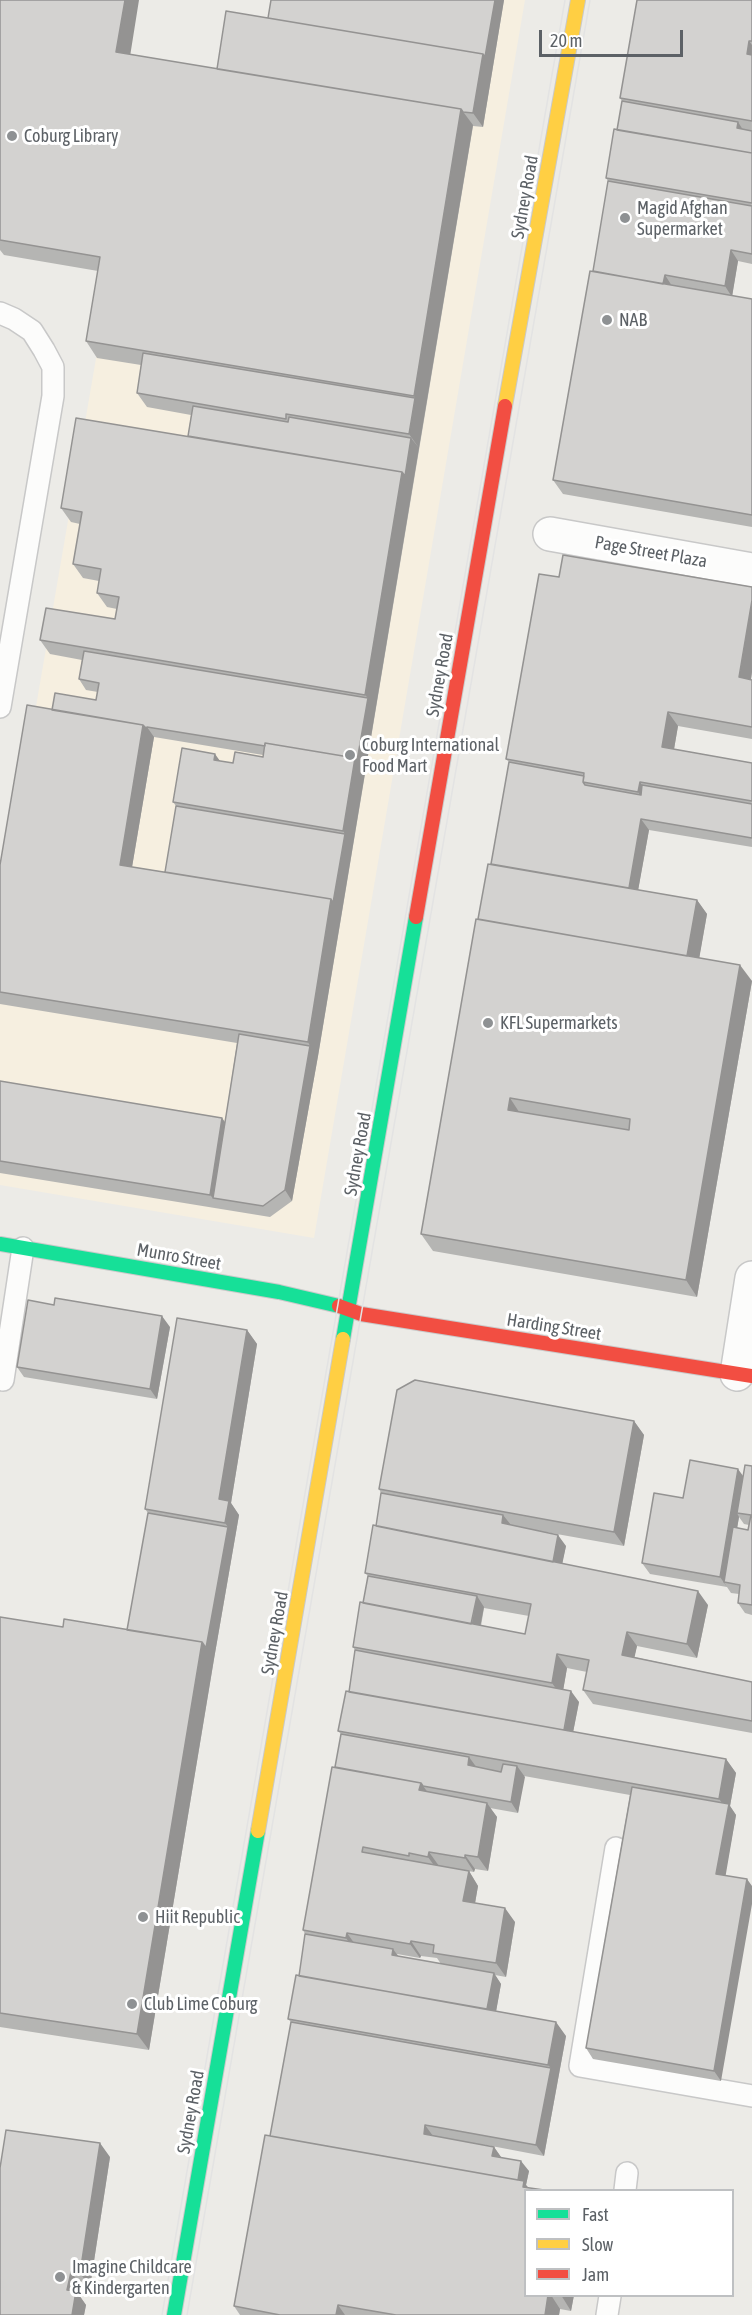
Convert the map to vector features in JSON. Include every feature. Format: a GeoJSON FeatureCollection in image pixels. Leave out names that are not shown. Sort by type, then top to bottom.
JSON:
{"type":"FeatureCollection","features":[{"type":"Feature","properties":{"kind":"main road","name":"Sydney Road"},"geometry":{"type":"LineString","coordinates":[[174,2315],[578,0]]}},
{"type":"Feature","properties":{"kind":"main road","name":"Munro Street"},"geometry":{"type":"LineString","coordinates":[[0,1244],[279,1292],[339,1306],[350,1311]]}},
{"type":"Feature","properties":{"kind":"main road","name":"Harding Street"},"geometry":{"type":"LineString","coordinates":[[350,1311],[744,1375]]}},
{"type":"Feature","properties":{"kind":"street","name":"Page Street Plaza"},"geometry":{"type":"LineString","coordinates":[[550,534],[752,570]]}},
{"type":"Feature","properties":{"kind":"street"},"geometry":{"type":"LineString","coordinates":[[744,1375],[752,1278]]}},
{"type":"Feature","properties":{"kind":"lane"},"geometry":{"type":"LineString","coordinates":[[0,314],[14,319],[32,332],[44,350],[53,367],[53,396],[0,707]]}},
{"type":"Feature","properties":{"kind":"lane"},"geometry":{"type":"LineString","coordinates":[[3,1380],[23,1248]]}},
{"type":"Feature","properties":{"kind":"lane"},"geometry":{"type":"LineString","coordinates":[[616,1848],[580,2066],[752,2096]]}},
{"type":"Feature","properties":{"kind":"lane"},"geometry":{"type":"LineString","coordinates":[[607,2315],[610,2297]]}},
{"type":"Feature","properties":{"kind":"shaded area"},"geometry":{"type":"Polygon","coordinates":[[[280,0],[525,0],[314,1238],[0,1185],[0,915],[108,289],[227,74],[274,28],[280,0]]]}},
{"type":"Feature","properties":{"kind":"building"},"geometry":{"type":"Polygon","coordinates":[[[0,0],[125,0],[116,52],[461,109],[414,396],[86,341],[100,257],[0,240],[0,0]]]}},
{"type":"Feature","properties":{"kind":"building"},"geometry":{"type":"Polygon","coordinates":[[[271,0],[495,0],[485,57],[483,54],[268,18],[271,0]]]}},
{"type":"Feature","properties":{"kind":"building"},"geometry":{"type":"Polygon","coordinates":[[[637,0],[752,0],[752,41],[749,41],[747,54],[752,55],[752,121],[620,98],[637,0]]]}},
{"type":"Feature","properties":{"kind":"building"},"geometry":{"type":"Polygon","coordinates":[[[226,11],[483,54],[473,113],[463,112],[461,109],[217,69],[226,11]]]}},
{"type":"Feature","properties":{"kind":"building"},"geometry":{"type":"Polygon","coordinates":[[[622,101],[738,122],[737,128],[752,131],[752,153],[617,130],[622,101]]]}},
{"type":"Feature","properties":{"kind":"building"},"geometry":{"type":"Polygon","coordinates":[[[614,129],[752,153],[752,203],[606,178],[614,129]]]}},
{"type":"Feature","properties":{"kind":"building"},"geometry":{"type":"Polygon","coordinates":[[[608,181],[752,206],[752,254],[731,250],[725,286],[665,275],[663,284],[593,271],[608,181]]]}},
{"type":"Feature","properties":{"kind":"building"},"geometry":{"type":"Polygon","coordinates":[[[590,271],[752,299],[752,515],[553,480],[590,271]]]}},
{"type":"Feature","properties":{"kind":"building"},"geometry":{"type":"Polygon","coordinates":[[[143,353],[415,398],[409,434],[286,414],[286,419],[137,393],[143,353]]]}},
{"type":"Feature","properties":{"kind":"building"},"geometry":{"type":"Polygon","coordinates":[[[193,406],[288,422],[289,417],[411,438],[405,476],[402,472],[188,436],[193,406]]]}},
{"type":"Feature","properties":{"kind":"building"},"geometry":{"type":"Polygon","coordinates":[[[76,418],[402,472],[365,695],[40,640],[46,608],[115,619],[119,597],[97,593],[101,569],[73,564],[82,512],[61,508],[76,418]]]}},
{"type":"Feature","properties":{"kind":"building"},"geometry":{"type":"Polygon","coordinates":[[[563,555],[752,587],[752,600],[739,677],[752,680],[752,727],[668,712],[662,747],[752,763],[752,801],[640,782],[638,792],[583,782],[584,773],[506,759],[539,574],[559,577],[563,555]]]}},
{"type":"Feature","properties":{"kind":"building"},"geometry":{"type":"Polygon","coordinates":[[[84,651],[368,698],[357,761],[355,758],[265,743],[265,746],[146,728],[143,725],[52,710],[55,693],[96,700],[99,683],[79,679],[84,651]]]}},
{"type":"Feature","properties":{"kind":"building"},"geometry":{"type":"Polygon","coordinates":[[[27,705],[143,725],[120,865],[331,899],[308,1042],[0,992],[0,865],[27,705]]]}},
{"type":"Feature","properties":{"kind":"building"},"geometry":{"type":"Polygon","coordinates":[[[265,743],[355,758],[343,831],[173,802],[182,748],[215,754],[214,760],[233,763],[235,752],[263,757],[265,743]]]}},
{"type":"Feature","properties":{"kind":"building"},"geometry":{"type":"Polygon","coordinates":[[[509,762],[584,776],[585,785],[641,795],[642,785],[752,804],[752,838],[641,819],[629,888],[491,864],[509,762]]]}},
{"type":"Feature","properties":{"kind":"building"},"geometry":{"type":"Polygon","coordinates":[[[176,806],[345,834],[333,903],[331,899],[165,872],[176,806]]]}},
{"type":"Feature","properties":{"kind":"building"},"geometry":{"type":"Polygon","coordinates":[[[488,864],[697,900],[687,956],[478,919],[488,864]]]}},
{"type":"Feature","properties":{"kind":"building"},"geometry":{"type":"Polygon","coordinates":[[[476,919],[740,965],[686,1280],[421,1234],[476,919]],[[510,1098],[508,1110],[629,1130],[630,1119],[510,1098]]]}},
{"type":"Feature","properties":{"kind":"building"},"geometry":{"type":"Polygon","coordinates":[[[239,1034],[310,1046],[285,1190],[263,1206],[213,1198],[239,1034]]]}},
{"type":"Feature","properties":{"kind":"building"},"geometry":{"type":"Polygon","coordinates":[[[0,1081],[222,1118],[210,1195],[0,1161],[0,1081]]]}},
{"type":"Feature","properties":{"kind":"building"},"geometry":{"type":"Polygon","coordinates":[[[55,1298],[162,1316],[150,1389],[17,1367],[28,1300],[54,1305],[55,1298]]]}},
{"type":"Feature","properties":{"kind":"building"},"geometry":{"type":"Polygon","coordinates":[[[177,1318],[247,1330],[219,1499],[229,1501],[225,1523],[145,1509],[177,1318]]]}},
{"type":"Feature","properties":{"kind":"building"},"geometry":{"type":"Polygon","coordinates":[[[415,1380],[634,1421],[614,1532],[379,1489],[397,1390],[415,1380]]]}},
{"type":"Feature","properties":{"kind":"building"},"geometry":{"type":"Polygon","coordinates":[[[690,1460],[738,1469],[720,1577],[642,1563],[654,1493],[683,1498],[690,1460]]]}},
{"type":"Feature","properties":{"kind":"building"},"geometry":{"type":"Polygon","coordinates":[[[745,1465],[752,1466],[752,1605],[738,1603],[740,1585],[724,1582],[733,1527],[748,1530],[751,1515],[737,1513],[745,1465]]]}},
{"type":"Feature","properties":{"kind":"building"},"geometry":{"type":"Polygon","coordinates":[[[381,1493],[503,1515],[502,1523],[558,1535],[553,1562],[376,1526],[381,1493]]]}},
{"type":"Feature","properties":{"kind":"building"},"geometry":{"type":"Polygon","coordinates":[[[148,1513],[228,1527],[206,1648],[202,1642],[127,1630],[148,1513]]]}},
{"type":"Feature","properties":{"kind":"building"},"geometry":{"type":"Polygon","coordinates":[[[373,1525],[698,1591],[687,1644],[627,1632],[622,1655],[752,1682],[752,1721],[583,1690],[589,1660],[557,1654],[552,1683],[353,1647],[360,1602],[525,1634],[531,1604],[365,1573],[373,1525]]]}},
{"type":"Feature","properties":{"kind":"building"},"geometry":{"type":"Polygon","coordinates":[[[368,1576],[477,1596],[471,1624],[363,1603],[368,1576]]]}},
{"type":"Feature","properties":{"kind":"building"},"geometry":{"type":"Polygon","coordinates":[[[0,1617],[63,1627],[64,1619],[202,1642],[137,2034],[0,2013],[0,1617]]]}},
{"type":"Feature","properties":{"kind":"building"},"geometry":{"type":"Polygon","coordinates":[[[355,1650],[571,1691],[564,1730],[349,1692],[355,1650]]]}},
{"type":"Feature","properties":{"kind":"building"},"geometry":{"type":"Polygon","coordinates":[[[346,1691],[726,1759],[719,1799],[338,1731],[346,1691]]]}},
{"type":"Feature","properties":{"kind":"building"},"geometry":{"type":"Polygon","coordinates":[[[341,1734],[469,1757],[468,1765],[501,1772],[503,1764],[517,1766],[511,1802],[335,1767],[341,1734]]]}},
{"type":"Feature","properties":{"kind":"building"},"geometry":{"type":"Polygon","coordinates":[[[332,1767],[421,1783],[419,1790],[487,1803],[478,1857],[465,1855],[465,1858],[429,1852],[428,1857],[409,1853],[409,1856],[363,1847],[362,1852],[469,1871],[463,1901],[505,1908],[496,1963],[433,1953],[434,1945],[411,1941],[410,1944],[347,1933],[346,1938],[303,1930],[332,1767]]]}},
{"type":"Feature","properties":{"kind":"building"},"geometry":{"type":"Polygon","coordinates":[[[632,1787],[729,1804],[716,1874],[747,1879],[714,2071],[586,2048],[632,1787]]]}},
{"type":"Feature","properties":{"kind":"building"},"geometry":{"type":"Polygon","coordinates":[[[305,1934],[393,1949],[392,1955],[494,1973],[487,2009],[299,1976],[305,1934]]]}},
{"type":"Feature","properties":{"kind":"building"},"geometry":{"type":"Polygon","coordinates":[[[296,1975],[556,2022],[548,2065],[288,2019],[296,1975]]]}},
{"type":"Feature","properties":{"kind":"building"},"geometry":{"type":"Polygon","coordinates":[[[291,2022],[551,2068],[536,2145],[425,2125],[424,2134],[494,2147],[492,2156],[521,2161],[518,2180],[270,2136],[291,2022]]]}},
{"type":"Feature","properties":{"kind":"building"},"geometry":{"type":"Polygon","coordinates":[[[6,2130],[100,2143],[80,2273],[71,2272],[67,2290],[76,2291],[72,2315],[0,2315],[0,2168],[6,2130]]]}},
{"type":"Feature","properties":{"kind":"building"},"geometry":{"type":"Polygon","coordinates":[[[265,2135],[524,2181],[523,2187],[537,2189],[524,2189],[524,2297],[548,2297],[545,2315],[396,2315],[338,2305],[336,2315],[280,2315],[234,2306],[265,2135]]]}},
{"type":"Feature","properties":{"kind":"tram line"},"geometry":{"type":"LineString","coordinates":[[162,2315],[565,0]]}},
{"type":"Feature","properties":{"kind":"tram line"},"geometry":{"type":"LineString","coordinates":[[187,2315],[590,0]]}},
{"type":"Feature","properties":{"kind":"traffic: fast"},"geometry":{"type":"LineString","coordinates":[[343,1339],[416,917]]}},
{"type":"Feature","properties":{"kind":"traffic: fast"},"geometry":{"type":"LineString","coordinates":[[0,1244],[279,1292],[339,1306]]}},
{"type":"Feature","properties":{"kind":"traffic: fast"},"geometry":{"type":"LineString","coordinates":[[174,2315],[258,1831]]}},
{"type":"Feature","properties":{"kind":"traffic: slow"},"geometry":{"type":"LineString","coordinates":[[505,406],[578,0]]}},
{"type":"Feature","properties":{"kind":"traffic: slow"},"geometry":{"type":"LineString","coordinates":[[258,1831],[343,1339]]}},
{"type":"Feature","properties":{"kind":"traffic: jam"},"geometry":{"type":"LineString","coordinates":[[416,917],[505,406]]}},
{"type":"Feature","properties":{"kind":"traffic: jam"},"geometry":{"type":"LineString","coordinates":[[339,1306],[361,1314],[752,1376]]}},
{"type":"Feature","properties":{"kind":"place","name":"Coburg Library"},"geometry":{"type":"Point","coordinates":[12,136]}},
{"type":"Feature","properties":{"kind":"place","name":"Magid Afghan Supermarket"},"geometry":{"type":"Point","coordinates":[625,218]}},
{"type":"Feature","properties":{"kind":"place","name":"NAB"},"geometry":{"type":"Point","coordinates":[607,320]}},
{"type":"Feature","properties":{"kind":"place","name":"Coburg International Food Mart"},"geometry":{"type":"Point","coordinates":[350,755]}},
{"type":"Feature","properties":{"kind":"place","name":"KFL Supermarkets"},"geometry":{"type":"Point","coordinates":[488,1023]}},
{"type":"Feature","properties":{"kind":"place","name":"Hiit Republic"},"geometry":{"type":"Point","coordinates":[143,1917]}},
{"type":"Feature","properties":{"kind":"place","name":"Club Lime Coburg"},"geometry":{"type":"Point","coordinates":[132,2004]}},
{"type":"Feature","properties":{"kind":"place","name":"Imagine Childcare & Kindergarten"},"geometry":{"type":"Point","coordinates":[60,2277]}}]}
